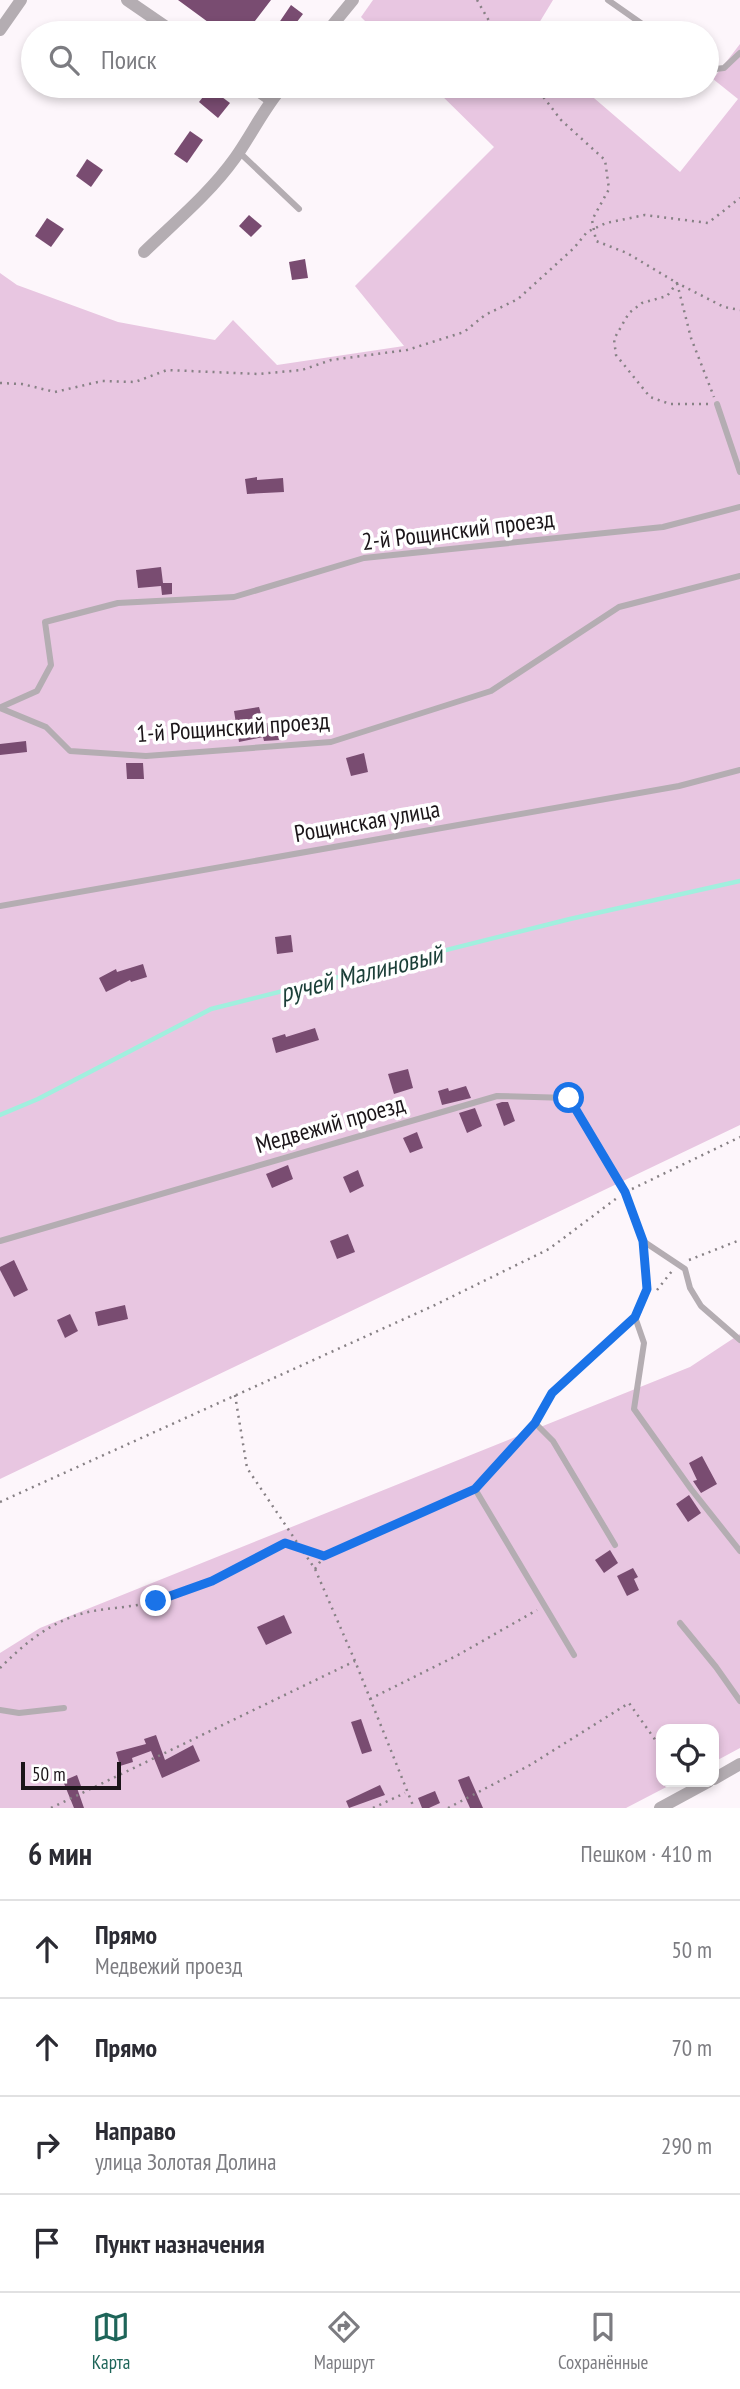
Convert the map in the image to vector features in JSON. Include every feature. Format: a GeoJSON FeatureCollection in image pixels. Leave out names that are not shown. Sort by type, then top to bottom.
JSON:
{"type":"FeatureCollection","features":[{"type":"Feature","properties":{"kind":"street"},"geometry":{"type":"LineString","coordinates":[[0,30],[21,0]]}},
{"type":"Feature","properties":{"kind":"street"},"geometry":{"type":"LineString","coordinates":[[127,0],[158,21]]}},
{"type":"Feature","properties":{"kind":"street"},"geometry":{"type":"LineString","coordinates":[[336,21],[353,0]]}},
{"type":"Feature","properties":{"kind":"street"},"geometry":{"type":"LineString","coordinates":[[144,252],[201,198],[239,152],[271,100],[268,98]]}},
{"type":"Feature","properties":{"kind":"street"},"geometry":{"type":"LineString","coordinates":[[719,1776],[740,1764]]}},
{"type":"Feature","properties":{"kind":"street"},"geometry":{"type":"LineString","coordinates":[[660,1808],[699,1787]]}},
{"type":"Feature","properties":{"kind":"lane"},"geometry":{"type":"LineString","coordinates":[[608,0],[638,21]]}},
{"type":"Feature","properties":{"kind":"lane"},"geometry":{"type":"LineString","coordinates":[[719,69],[724,68],[740,53]]}},
{"type":"Feature","properties":{"kind":"lane"},"geometry":{"type":"LineString","coordinates":[[239,152],[299,209]]}},
{"type":"Feature","properties":{"kind":"lane"},"geometry":{"type":"LineString","coordinates":[[717,404],[740,472]]}},
{"type":"Feature","properties":{"kind":"lane","name":"2-й Рощинский проезд"},"geometry":{"type":"LineString","coordinates":[[1,707],[37,691],[51,665],[45,622],[81,612],[118,603],[234,597],[364,558],[663,527],[740,507]]}},
{"type":"Feature","properties":{"kind":"lane","name":"1-й Рощинский проезд"},"geometry":{"type":"LineString","coordinates":[[1,707],[46,727],[71,751],[146,756],[331,742],[491,691],[619,607],[740,576]]}},
{"type":"Feature","properties":{"kind":"lane","name":"Рощинская улица"},"geometry":{"type":"LineString","coordinates":[[0,906],[679,786],[740,770]]}},
{"type":"Feature","properties":{"kind":"lane","name":"Медвежий проезд"},"geometry":{"type":"LineString","coordinates":[[0,1241],[497,1096],[569,1098],[625,1192]]}},
{"type":"Feature","properties":{"kind":"lane"},"geometry":{"type":"LineString","coordinates":[[625,1192],[643,1241],[647,1289],[635,1317],[644,1343],[634,1409],[691,1489],[740,1550]]}},
{"type":"Feature","properties":{"kind":"lane"},"geometry":{"type":"LineString","coordinates":[[643,1241],[685,1269],[690,1288],[701,1306],[740,1340]]}},
{"type":"Feature","properties":{"kind":"lane"},"geometry":{"type":"LineString","coordinates":[[535,1423],[552,1441],[615,1545]]}},
{"type":"Feature","properties":{"kind":"lane"},"geometry":{"type":"LineString","coordinates":[[475,1489],[573,1655]]}},
{"type":"Feature","properties":{"kind":"lane"},"geometry":{"type":"LineString","coordinates":[[680,1623],[740,1701]]}},
{"type":"Feature","properties":{"kind":"lane"},"geometry":{"type":"LineString","coordinates":[[0,1710],[19,1713],[64,1708]]}},
{"type":"Feature","properties":{"kind":"path"},"geometry":{"type":"LineString","coordinates":[[477,0],[489,21]]}},
{"type":"Feature","properties":{"kind":"path"},"geometry":{"type":"LineString","coordinates":[[544,98],[561,120],[604,160],[609,189],[592,220],[596,241],[627,253],[724,307],[740,310]]}},
{"type":"Feature","properties":{"kind":"path"},"geometry":{"type":"LineString","coordinates":[[1,382],[55,392],[102,381],[135,382],[167,370],[258,374],[302,370],[331,360],[407,350],[464,332],[485,315],[518,299],[594,228],[645,215],[708,223],[740,198]]}},
{"type":"Feature","properties":{"kind":"path"},"geometry":{"type":"LineString","coordinates":[[677,283],[691,338],[717,404],[670,404],[650,397],[616,355],[614,339],[629,313],[642,303],[667,296],[677,283]]}},
{"type":"Feature","properties":{"kind":"path"},"geometry":{"type":"LineString","coordinates":[[0,1502],[435,1306],[549,1249],[625,1192],[740,1137]]}},
{"type":"Feature","properties":{"kind":"path"},"geometry":{"type":"LineString","coordinates":[[652,1297],[677,1265],[740,1240]]}},
{"type":"Feature","properties":{"kind":"path"},"geometry":{"type":"LineString","coordinates":[[315,1569],[324,1556],[475,1489],[535,1423],[552,1393],[635,1317]]}},
{"type":"Feature","properties":{"kind":"path"},"geometry":{"type":"LineString","coordinates":[[236,1395],[247,1468],[315,1569],[414,1808]]}},
{"type":"Feature","properties":{"kind":"path"},"geometry":{"type":"LineString","coordinates":[[0,1668],[23,1644],[51,1627],[83,1613],[156,1601],[212,1581],[285,1543],[324,1556]]}},
{"type":"Feature","properties":{"kind":"path"},"geometry":{"type":"LineString","coordinates":[[370,1699],[458,1655],[543,1606]]}},
{"type":"Feature","properties":{"kind":"path"},"geometry":{"type":"LineString","coordinates":[[51,1808],[355,1661]]}},
{"type":"Feature","properties":{"kind":"path"},"geometry":{"type":"LineString","coordinates":[[448,1808],[530,1765],[629,1703],[656,1741]]}},
{"type":"Feature","properties":{"kind":"path"},"geometry":{"type":"LineString","coordinates":[[373,1808],[406,1793]]}},
{"type":"Feature","properties":{"kind":"shaded area"},"geometry":{"type":"Polygon","coordinates":[[[373,0],[553,0],[540,21],[365,21],[361,17],[373,0]]]}},
{"type":"Feature","properties":{"kind":"shaded area"},"geometry":{"type":"Polygon","coordinates":[[[740,44],[740,1125],[0,1479],[0,273],[17,285],[118,322],[215,340],[233,320],[277,365],[404,346],[355,286],[494,147],[444,98],[594,98],[680,172],[738,99],[719,84],[719,71],[740,44]]]}},
{"type":"Feature","properties":{"kind":"shaded area"},"geometry":{"type":"Polygon","coordinates":[[[740,1334],[740,1748],[719,1759],[719,1724],[656,1724],[656,1787],[666,1787],[626,1808],[0,1808],[0,1653],[40,1628],[690,1367],[740,1334]]]}},
{"type":"Feature","properties":{"kind":"building"},"geometry":{"type":"Polygon","coordinates":[[[178,0],[271,0],[255,21],[207,21],[178,0]]]}},
{"type":"Feature","properties":{"kind":"building"},"geometry":{"type":"Polygon","coordinates":[[[291,5],[303,14],[298,21],[280,21],[291,5]]]}},
{"type":"Feature","properties":{"kind":"building"},"geometry":{"type":"Polygon","coordinates":[[[202,98],[223,98],[230,103],[218,118],[199,102],[202,98]]]}},
{"type":"Feature","properties":{"kind":"building"},"geometry":{"type":"Polygon","coordinates":[[[190,131],[203,140],[187,163],[174,154],[190,131]]]}},
{"type":"Feature","properties":{"kind":"building"},"geometry":{"type":"Polygon","coordinates":[[[87,159],[103,170],[91,187],[76,176],[87,159]]]}},
{"type":"Feature","properties":{"kind":"building"},"geometry":{"type":"Polygon","coordinates":[[[249,215],[262,226],[251,237],[239,226],[249,215]]]}},
{"type":"Feature","properties":{"kind":"building"},"geometry":{"type":"Polygon","coordinates":[[[47,218],[64,229],[51,247],[35,236],[47,218]]]}},
{"type":"Feature","properties":{"kind":"building"},"geometry":{"type":"Polygon","coordinates":[[[305,259],[308,278],[292,280],[289,262],[305,259]]]}},
{"type":"Feature","properties":{"kind":"building"},"geometry":{"type":"Polygon","coordinates":[[[257,477],[257,480],[283,478],[284,492],[247,494],[245,479],[257,477]]]}},
{"type":"Feature","properties":{"kind":"building"},"geometry":{"type":"Polygon","coordinates":[[[161,567],[163,583],[172,583],[172,594],[162,595],[161,586],[138,588],[136,570],[161,567]]]}},
{"type":"Feature","properties":{"kind":"building"},"geometry":{"type":"Polygon","coordinates":[[[259,707],[264,724],[274,721],[279,740],[264,741],[263,737],[239,742],[234,711],[259,707]]]}},
{"type":"Feature","properties":{"kind":"building"},"geometry":{"type":"Polygon","coordinates":[[[26,741],[27,752],[0,755],[0,744],[26,741]]]}},
{"type":"Feature","properties":{"kind":"building"},"geometry":{"type":"Polygon","coordinates":[[[364,753],[368,772],[351,776],[346,758],[364,753]]]}},
{"type":"Feature","properties":{"kind":"building"},"geometry":{"type":"Polygon","coordinates":[[[126,763],[143,763],[144,779],[127,779],[126,763]]]}},
{"type":"Feature","properties":{"kind":"building"},"geometry":{"type":"Polygon","coordinates":[[[291,935],[293,952],[277,954],[275,937],[291,935]]]}},
{"type":"Feature","properties":{"kind":"building"},"geometry":{"type":"Polygon","coordinates":[[[143,964],[147,977],[131,982],[130,980],[106,992],[99,978],[116,969],[117,972],[143,964]]]}},
{"type":"Feature","properties":{"kind":"building"},"geometry":{"type":"Polygon","coordinates":[[[315,1028],[319,1040],[276,1053],[272,1038],[285,1034],[286,1037],[315,1028]]]}},
{"type":"Feature","properties":{"kind":"building"},"geometry":{"type":"Polygon","coordinates":[[[408,1069],[413,1088],[394,1094],[388,1074],[408,1069]]]}},
{"type":"Feature","properties":{"kind":"building"},"geometry":{"type":"Polygon","coordinates":[[[466,1086],[471,1098],[442,1105],[438,1091],[466,1086]]]}},
{"type":"Feature","properties":{"kind":"building"},"geometry":{"type":"Polygon","coordinates":[[[508,1102],[515,1121],[504,1126],[496,1104],[508,1102]]]}},
{"type":"Feature","properties":{"kind":"building"},"geometry":{"type":"Polygon","coordinates":[[[475,1108],[482,1126],[467,1133],[459,1113],[475,1108]]]}},
{"type":"Feature","properties":{"kind":"building"},"geometry":{"type":"Polygon","coordinates":[[[417,1132],[423,1148],[410,1153],[403,1138],[417,1132]]]}},
{"type":"Feature","properties":{"kind":"building"},"geometry":{"type":"Polygon","coordinates":[[[288,1165],[293,1179],[272,1188],[266,1174],[288,1165]]]}},
{"type":"Feature","properties":{"kind":"building"},"geometry":{"type":"Polygon","coordinates":[[[358,1170],[364,1186],[350,1193],[343,1177],[358,1170]]]}},
{"type":"Feature","properties":{"kind":"building"},"geometry":{"type":"Polygon","coordinates":[[[348,1234],[355,1252],[337,1259],[330,1241],[348,1234]]]}},
{"type":"Feature","properties":{"kind":"building"},"geometry":{"type":"Polygon","coordinates":[[[14,1260],[28,1290],[14,1297],[0,1267],[14,1260]]]}},
{"type":"Feature","properties":{"kind":"building"},"geometry":{"type":"Polygon","coordinates":[[[125,1305],[128,1319],[98,1326],[95,1312],[125,1305]]]}},
{"type":"Feature","properties":{"kind":"building"},"geometry":{"type":"Polygon","coordinates":[[[70,1314],[78,1331],[65,1338],[57,1320],[70,1314]]]}},
{"type":"Feature","properties":{"kind":"building"},"geometry":{"type":"Polygon","coordinates":[[[702,1456],[717,1484],[701,1493],[693,1481],[697,1480],[689,1463],[702,1456]]]}},
{"type":"Feature","properties":{"kind":"building"},"geometry":{"type":"Polygon","coordinates":[[[689,1495],[701,1513],[688,1522],[676,1504],[689,1495]]]}},
{"type":"Feature","properties":{"kind":"building"},"geometry":{"type":"Polygon","coordinates":[[[610,1550],[618,1563],[604,1573],[595,1560],[610,1550]]]}},
{"type":"Feature","properties":{"kind":"building"},"geometry":{"type":"Polygon","coordinates":[[[633,1568],[638,1577],[634,1579],[639,1590],[627,1596],[617,1576],[633,1568]]]}},
{"type":"Feature","properties":{"kind":"building"},"geometry":{"type":"Polygon","coordinates":[[[284,1615],[292,1633],[266,1645],[257,1627],[284,1615]]]}},
{"type":"Feature","properties":{"kind":"building"},"geometry":{"type":"Polygon","coordinates":[[[361,1719],[372,1751],[362,1754],[351,1722],[361,1719]]]}},
{"type":"Feature","properties":{"kind":"building"},"geometry":{"type":"Polygon","coordinates":[[[156,1735],[165,1760],[193,1745],[200,1761],[162,1778],[151,1751],[120,1766],[116,1752],[146,1744],[144,1739],[156,1735]]]}},
{"type":"Feature","properties":{"kind":"building"},"geometry":{"type":"Polygon","coordinates":[[[77,1775],[81,1786],[77,1788],[84,1808],[74,1808],[63,1781],[77,1775]]]}},
{"type":"Feature","properties":{"kind":"building"},"geometry":{"type":"Polygon","coordinates":[[[469,1776],[483,1808],[470,1808],[462,1790],[458,1780],[469,1776]]]}},
{"type":"Feature","properties":{"kind":"building"},"geometry":{"type":"Polygon","coordinates":[[[380,1785],[385,1795],[349,1808],[346,1801],[380,1785]]]}},
{"type":"Feature","properties":{"kind":"building"},"geometry":{"type":"Polygon","coordinates":[[[435,1791],[440,1803],[422,1808],[418,1798],[435,1791]]]}},
{"type":"Feature","properties":{"kind":"waterway","name":"ручей Малиновый"},"geometry":{"type":"LineString","coordinates":[[0,1115],[38,1099],[211,1009],[570,919],[740,881]]}},
{"type":"Feature","properties":{"kind":"route"},"geometry":{"type":"LineString","coordinates":[[156,1601],[212,1581],[285,1543],[324,1556],[475,1489],[535,1423],[552,1393],[635,1317],[647,1289],[643,1241],[625,1192],[569,1098]]}}]}
